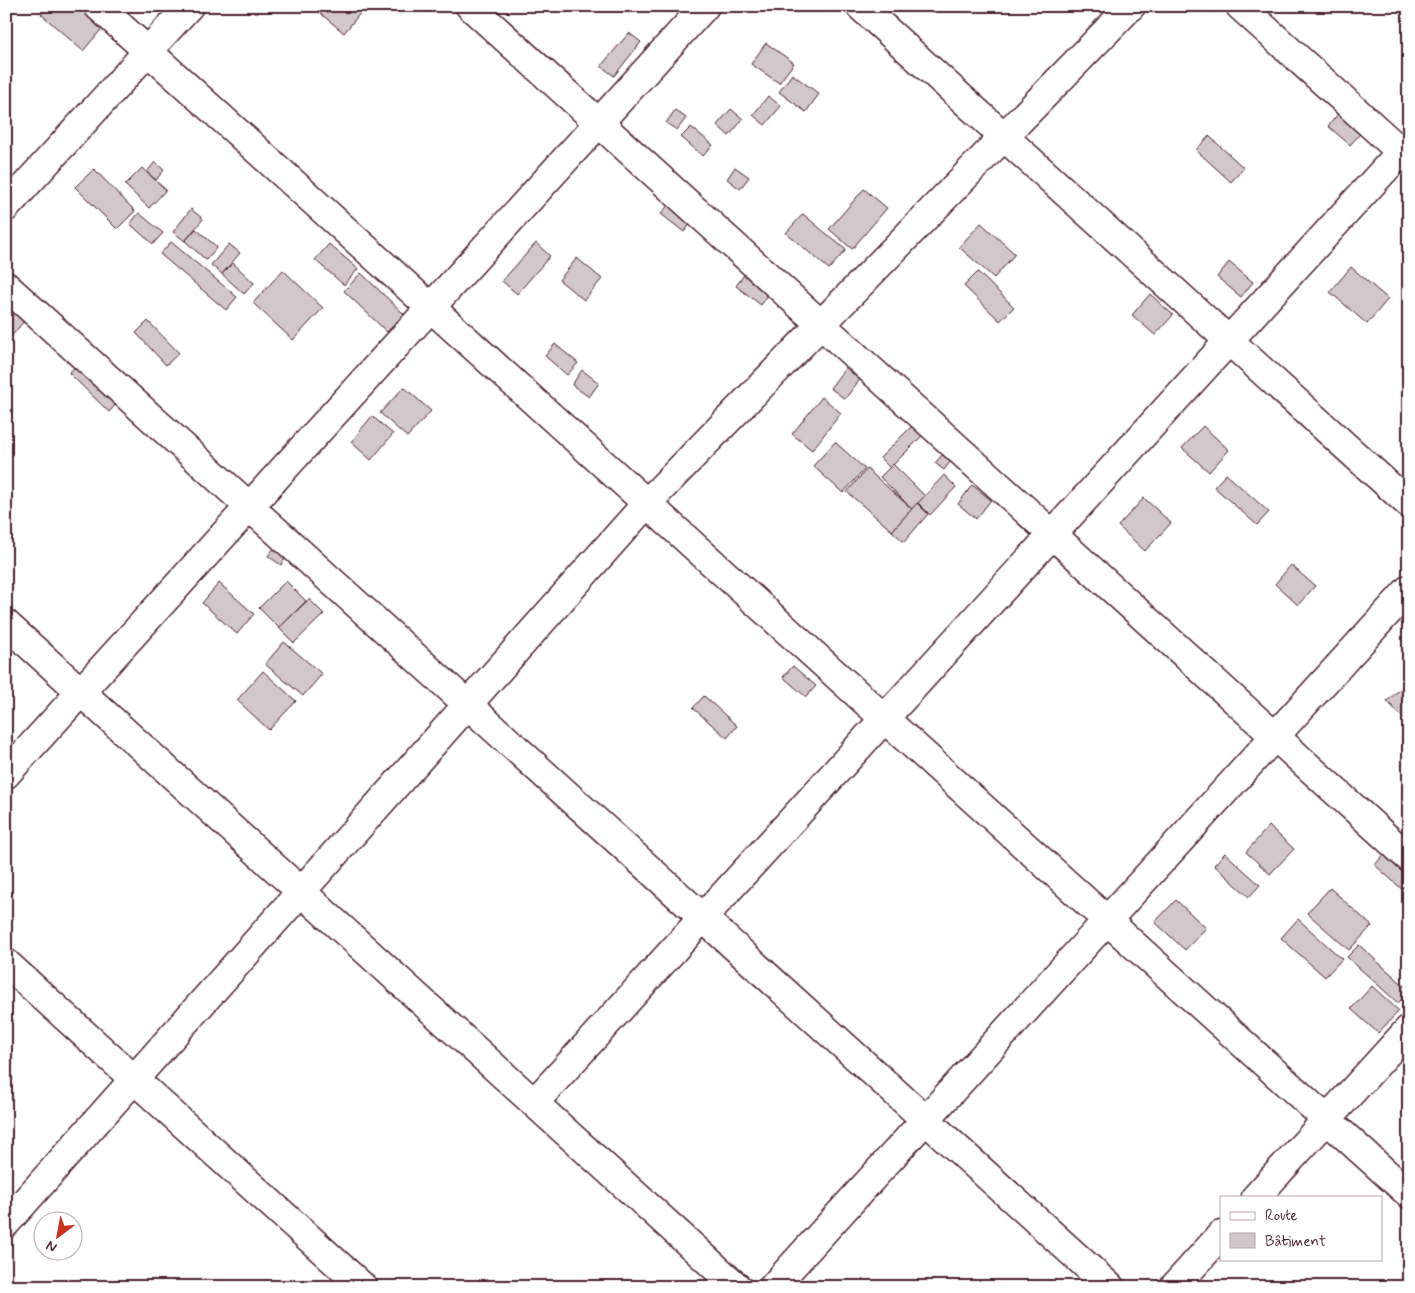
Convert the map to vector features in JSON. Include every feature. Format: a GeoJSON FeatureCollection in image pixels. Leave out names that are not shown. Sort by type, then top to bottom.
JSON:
{"type":"FeatureCollection","features":[{"type":"Feature","properties":{"kind":"street"},"geometry":{"type":"LineString","coordinates":[[98,6],[1409,1194]]}},
{"type":"Feature","properties":{"kind":"street"},"geometry":{"type":"LineString","coordinates":[[6,207],[189,6]]}},
{"type":"Feature","properties":{"kind":"street"},"geometry":{"type":"LineString","coordinates":[[470,6],[1409,858]]}},
{"type":"Feature","properties":{"kind":"street"},"geometry":{"type":"LineString","coordinates":[[6,774],[705,6]]}},
{"type":"Feature","properties":{"kind":"street"},"geometry":{"type":"LineString","coordinates":[[860,6],[1409,504]]}},
{"type":"Feature","properties":{"kind":"street"},"geometry":{"type":"LineString","coordinates":[[6,1223],[647,503],[1131,6]]}},
{"type":"Feature","properties":{"kind":"street"},"geometry":{"type":"LineString","coordinates":[[534,1103],[1228,340],[1406,151],[1240,6]]}},
{"type":"Feature","properties":{"kind":"street"},"geometry":{"type":"LineString","coordinates":[[6,286],[1110,1287]]}},
{"type":"Feature","properties":{"kind":"street"},"geometry":{"type":"LineString","coordinates":[[773,1287],[1409,589]]}},
{"type":"Feature","properties":{"kind":"street"},"geometry":{"type":"LineString","coordinates":[[6,624],[737,1287]]}},
{"type":"Feature","properties":{"kind":"street"},"geometry":{"type":"LineString","coordinates":[[6,963],[363,1287]]}},
{"type":"Feature","properties":{"kind":"street"},"geometry":{"type":"LineString","coordinates":[[1257,1196],[1409,1029]]}},
{"type":"Feature","properties":{"kind":"street"},"geometry":{"type":"LineString","coordinates":[[1174,1287],[1220,1236]]}},
{"type":"Feature","properties":{"kind":"building"},"geometry":{"type":"Polygon","coordinates":[[[48,6],[84,6],[105,25],[83,51],[41,14],[48,6]]]}},
{"type":"Feature","properties":{"kind":"building"},"geometry":{"type":"Polygon","coordinates":[[[316,6],[366,6],[344,33],[314,8],[316,6]]]}},
{"type":"Feature","properties":{"kind":"building"},"geometry":{"type":"Polygon","coordinates":[[[629,33],[641,42],[614,76],[601,66],[629,33]]]}},
{"type":"Feature","properties":{"kind":"building"},"geometry":{"type":"Polygon","coordinates":[[[766,43],[794,63],[779,83],[751,64],[766,43]]]}},
{"type":"Feature","properties":{"kind":"building"},"geometry":{"type":"Polygon","coordinates":[[[792,74],[819,94],[806,112],[779,92],[792,74]]]}},
{"type":"Feature","properties":{"kind":"building"},"geometry":{"type":"Polygon","coordinates":[[[768,96],[781,106],[765,125],[753,115],[768,96]]]}},
{"type":"Feature","properties":{"kind":"building"},"geometry":{"type":"Polygon","coordinates":[[[731,109],[743,119],[729,136],[717,125],[731,109]]]}},
{"type":"Feature","properties":{"kind":"building"},"geometry":{"type":"Polygon","coordinates":[[[675,110],[686,118],[677,130],[666,123],[675,110]]]}},
{"type":"Feature","properties":{"kind":"building"},"geometry":{"type":"Polygon","coordinates":[[[1339,113],[1361,133],[1350,145],[1328,126],[1339,113]]]}},
{"type":"Feature","properties":{"kind":"building"},"geometry":{"type":"Polygon","coordinates":[[[691,127],[713,145],[703,156],[681,137],[691,127]]]}},
{"type":"Feature","properties":{"kind":"building"},"geometry":{"type":"Polygon","coordinates":[[[1209,136],[1244,168],[1231,182],[1196,150],[1209,136]]]}},
{"type":"Feature","properties":{"kind":"building"},"geometry":{"type":"Polygon","coordinates":[[[155,162],[164,170],[156,180],[147,172],[155,162]]]}},
{"type":"Feature","properties":{"kind":"building"},"geometry":{"type":"Polygon","coordinates":[[[735,167],[749,177],[740,189],[727,179],[735,167]]]}},
{"type":"Feature","properties":{"kind":"building"},"geometry":{"type":"Polygon","coordinates":[[[142,168],[166,190],[149,208],[125,185],[142,168]]]}},
{"type":"Feature","properties":{"kind":"building"},"geometry":{"type":"Polygon","coordinates":[[[94,169],[135,211],[117,229],[75,187],[94,169]]]}},
{"type":"Feature","properties":{"kind":"building"},"geometry":{"type":"Polygon","coordinates":[[[864,189],[887,208],[852,249],[829,229],[864,189]]]}},
{"type":"Feature","properties":{"kind":"building"},"geometry":{"type":"Polygon","coordinates":[[[672,200],[695,218],[684,232],[661,214],[672,200]]]}},
{"type":"Feature","properties":{"kind":"building"},"geometry":{"type":"Polygon","coordinates":[[[191,209],[203,219],[185,241],[173,232],[191,209]]]}},
{"type":"Feature","properties":{"kind":"building"},"geometry":{"type":"Polygon","coordinates":[[[139,213],[163,233],[153,244],[130,224],[139,213]]]}},
{"type":"Feature","properties":{"kind":"building"},"geometry":{"type":"Polygon","coordinates":[[[803,214],[846,250],[829,269],[786,233],[803,214]]]}},
{"type":"Feature","properties":{"kind":"building"},"geometry":{"type":"Polygon","coordinates":[[[981,223],[1015,254],[994,278],[959,247],[981,223]]]}},
{"type":"Feature","properties":{"kind":"building"},"geometry":{"type":"Polygon","coordinates":[[[196,229],[217,247],[206,260],[185,241],[196,229]]]}},
{"type":"Feature","properties":{"kind":"building"},"geometry":{"type":"Polygon","coordinates":[[[171,242],[237,297],[226,310],[160,254],[171,242]]]}},
{"type":"Feature","properties":{"kind":"building"},"geometry":{"type":"Polygon","coordinates":[[[536,243],[550,256],[517,294],[502,281],[536,243]]]}},
{"type":"Feature","properties":{"kind":"building"},"geometry":{"type":"Polygon","coordinates":[[[229,244],[240,253],[222,274],[211,265],[229,244]]]}},
{"type":"Feature","properties":{"kind":"building"},"geometry":{"type":"Polygon","coordinates":[[[329,244],[358,269],[344,285],[315,260],[329,244]]]}},
{"type":"Feature","properties":{"kind":"building"},"geometry":{"type":"Polygon","coordinates":[[[577,258],[602,279],[584,300],[559,280],[577,258]]]}},
{"type":"Feature","properties":{"kind":"building"},"geometry":{"type":"Polygon","coordinates":[[[1229,262],[1253,282],[1241,297],[1217,277],[1229,262]]]}},
{"type":"Feature","properties":{"kind":"building"},"geometry":{"type":"Polygon","coordinates":[[[233,263],[254,283],[244,294],[222,274],[233,263]]]}},
{"type":"Feature","properties":{"kind":"building"},"geometry":{"type":"Polygon","coordinates":[[[1351,267],[1388,299],[1367,324],[1330,292],[1351,267]]]}},
{"type":"Feature","properties":{"kind":"building"},"geometry":{"type":"Polygon","coordinates":[[[283,270],[323,308],[293,340],[253,303],[283,270]]]}},
{"type":"Feature","properties":{"kind":"building"},"geometry":{"type":"Polygon","coordinates":[[[746,272],[771,291],[761,305],[736,286],[746,272]]]}},
{"type":"Feature","properties":{"kind":"building"},"geometry":{"type":"Polygon","coordinates":[[[978,272],[1014,307],[1000,321],[964,286],[978,272]]]}},
{"type":"Feature","properties":{"kind":"building"},"geometry":{"type":"Polygon","coordinates":[[[361,273],[404,314],[387,332],[344,291],[361,273]]]}},
{"type":"Feature","properties":{"kind":"building"},"geometry":{"type":"Polygon","coordinates":[[[1150,294],[1173,315],[1155,335],[1132,315],[1150,294]]]}},
{"type":"Feature","properties":{"kind":"building"},"geometry":{"type":"Polygon","coordinates":[[[6,296],[29,315],[10,338],[6,335],[6,296]]]}},
{"type":"Feature","properties":{"kind":"building"},"geometry":{"type":"Polygon","coordinates":[[[148,321],[179,353],[166,365],[136,333],[148,321]]]}},
{"type":"Feature","properties":{"kind":"building"},"geometry":{"type":"Polygon","coordinates":[[[555,344],[578,363],[567,375],[545,356],[555,344]]]}},
{"type":"Feature","properties":{"kind":"building"},"geometry":{"type":"Polygon","coordinates":[[[81,360],[121,399],[109,412],[69,373],[81,360]]]}},
{"type":"Feature","properties":{"kind":"building"},"geometry":{"type":"Polygon","coordinates":[[[846,367],[861,378],[845,399],[830,388],[846,367]]]}},
{"type":"Feature","properties":{"kind":"building"},"geometry":{"type":"Polygon","coordinates":[[[582,370],[599,383],[589,397],[572,385],[582,370]]]}},
{"type":"Feature","properties":{"kind":"building"},"geometry":{"type":"Polygon","coordinates":[[[404,387],[431,411],[407,437],[380,413],[404,387]]]}},
{"type":"Feature","properties":{"kind":"building"},"geometry":{"type":"Polygon","coordinates":[[[822,397],[841,413],[812,450],[792,434],[822,397]]]}},
{"type":"Feature","properties":{"kind":"building"},"geometry":{"type":"Polygon","coordinates":[[[372,416],[393,434],[371,460],[351,442],[372,416]]]}},
{"type":"Feature","properties":{"kind":"building"},"geometry":{"type":"Polygon","coordinates":[[[913,425],[923,435],[890,468],[880,458],[913,425]]]}},
{"type":"Feature","properties":{"kind":"building"},"geometry":{"type":"Polygon","coordinates":[[[1203,426],[1229,450],[1209,472],[1182,448],[1203,426]]]}},
{"type":"Feature","properties":{"kind":"building"},"geometry":{"type":"Polygon","coordinates":[[[835,442],[865,469],[843,493],[813,466],[835,442]]]}},
{"type":"Feature","properties":{"kind":"building"},"geometry":{"type":"Polygon","coordinates":[[[944,453],[952,459],[944,470],[935,463],[944,453]]]}},
{"type":"Feature","properties":{"kind":"building"},"geometry":{"type":"Polygon","coordinates":[[[893,464],[925,496],[912,509],[880,477],[893,464]]]}},
{"type":"Feature","properties":{"kind":"building"},"geometry":{"type":"Polygon","coordinates":[[[867,469],[912,509],[892,531],[847,492],[867,469]]]}},
{"type":"Feature","properties":{"kind":"building"},"geometry":{"type":"Polygon","coordinates":[[[1226,474],[1269,512],[1257,525],[1214,487],[1226,474]]]}},
{"type":"Feature","properties":{"kind":"building"},"geometry":{"type":"Polygon","coordinates":[[[944,475],[956,487],[930,515],[918,503],[944,475]]]}},
{"type":"Feature","properties":{"kind":"building"},"geometry":{"type":"Polygon","coordinates":[[[972,485],[991,500],[976,519],[958,504],[972,485]]]}},
{"type":"Feature","properties":{"kind":"building"},"geometry":{"type":"Polygon","coordinates":[[[1144,498],[1171,523],[1145,551],[1118,526],[1144,498]]]}},
{"type":"Feature","properties":{"kind":"building"},"geometry":{"type":"Polygon","coordinates":[[[917,503],[928,514],[904,542],[892,531],[917,503]]]}},
{"type":"Feature","properties":{"kind":"building"},"geometry":{"type":"Polygon","coordinates":[[[277,544],[290,552],[281,565],[268,556],[277,544]]]}},
{"type":"Feature","properties":{"kind":"building"},"geometry":{"type":"Polygon","coordinates":[[[1291,565],[1315,586],[1298,605],[1275,584],[1291,565]]]}},
{"type":"Feature","properties":{"kind":"building"},"geometry":{"type":"Polygon","coordinates":[[[286,581],[306,601],[279,628],[259,608],[286,581]]]}},
{"type":"Feature","properties":{"kind":"building"},"geometry":{"type":"Polygon","coordinates":[[[219,583],[254,614],[237,634],[202,603],[219,583]]]}},
{"type":"Feature","properties":{"kind":"building"},"geometry":{"type":"Polygon","coordinates":[[[309,599],[324,614],[294,643],[279,628],[309,599]]]}},
{"type":"Feature","properties":{"kind":"building"},"geometry":{"type":"Polygon","coordinates":[[[284,642],[322,674],[303,696],[265,664],[284,642]]]}},
{"type":"Feature","properties":{"kind":"building"},"geometry":{"type":"Polygon","coordinates":[[[793,666],[816,686],[806,697],[783,677],[793,666]]]}},
{"type":"Feature","properties":{"kind":"building"},"geometry":{"type":"Polygon","coordinates":[[[263,671],[296,701],[269,730],[237,700],[263,671]]]}},
{"type":"Feature","properties":{"kind":"building"},"geometry":{"type":"Polygon","coordinates":[[[1406,684],[1409,687],[1409,724],[1387,701],[1406,684]]]}},
{"type":"Feature","properties":{"kind":"building"},"geometry":{"type":"Polygon","coordinates":[[[704,696],[737,726],[727,738],[693,708],[704,696]]]}},
{"type":"Feature","properties":{"kind":"building"},"geometry":{"type":"Polygon","coordinates":[[[1269,826],[1294,849],[1270,874],[1246,852],[1269,826]]]}},
{"type":"Feature","properties":{"kind":"building"},"geometry":{"type":"Polygon","coordinates":[[[1225,853],[1260,885],[1249,897],[1214,865],[1225,853]]]}},
{"type":"Feature","properties":{"kind":"building"},"geometry":{"type":"Polygon","coordinates":[[[1385,853],[1409,875],[1409,887],[1405,892],[1375,865],[1385,853]]]}},
{"type":"Feature","properties":{"kind":"building"},"geometry":{"type":"Polygon","coordinates":[[[1330,888],[1372,926],[1349,950],[1307,913],[1330,888]]]}},
{"type":"Feature","properties":{"kind":"building"},"geometry":{"type":"Polygon","coordinates":[[[1176,900],[1206,928],[1185,950],[1155,922],[1176,900]]]}},
{"type":"Feature","properties":{"kind":"building"},"geometry":{"type":"Polygon","coordinates":[[[1298,919],[1342,959],[1325,977],[1281,938],[1298,919]]]}},
{"type":"Feature","properties":{"kind":"building"},"geometry":{"type":"Polygon","coordinates":[[[1359,945],[1409,990],[1398,1003],[1347,957],[1359,945]]]}},
{"type":"Feature","properties":{"kind":"building"},"geometry":{"type":"Polygon","coordinates":[[[1372,986],[1399,1011],[1378,1033],[1351,1009],[1372,986]]]}}]}
